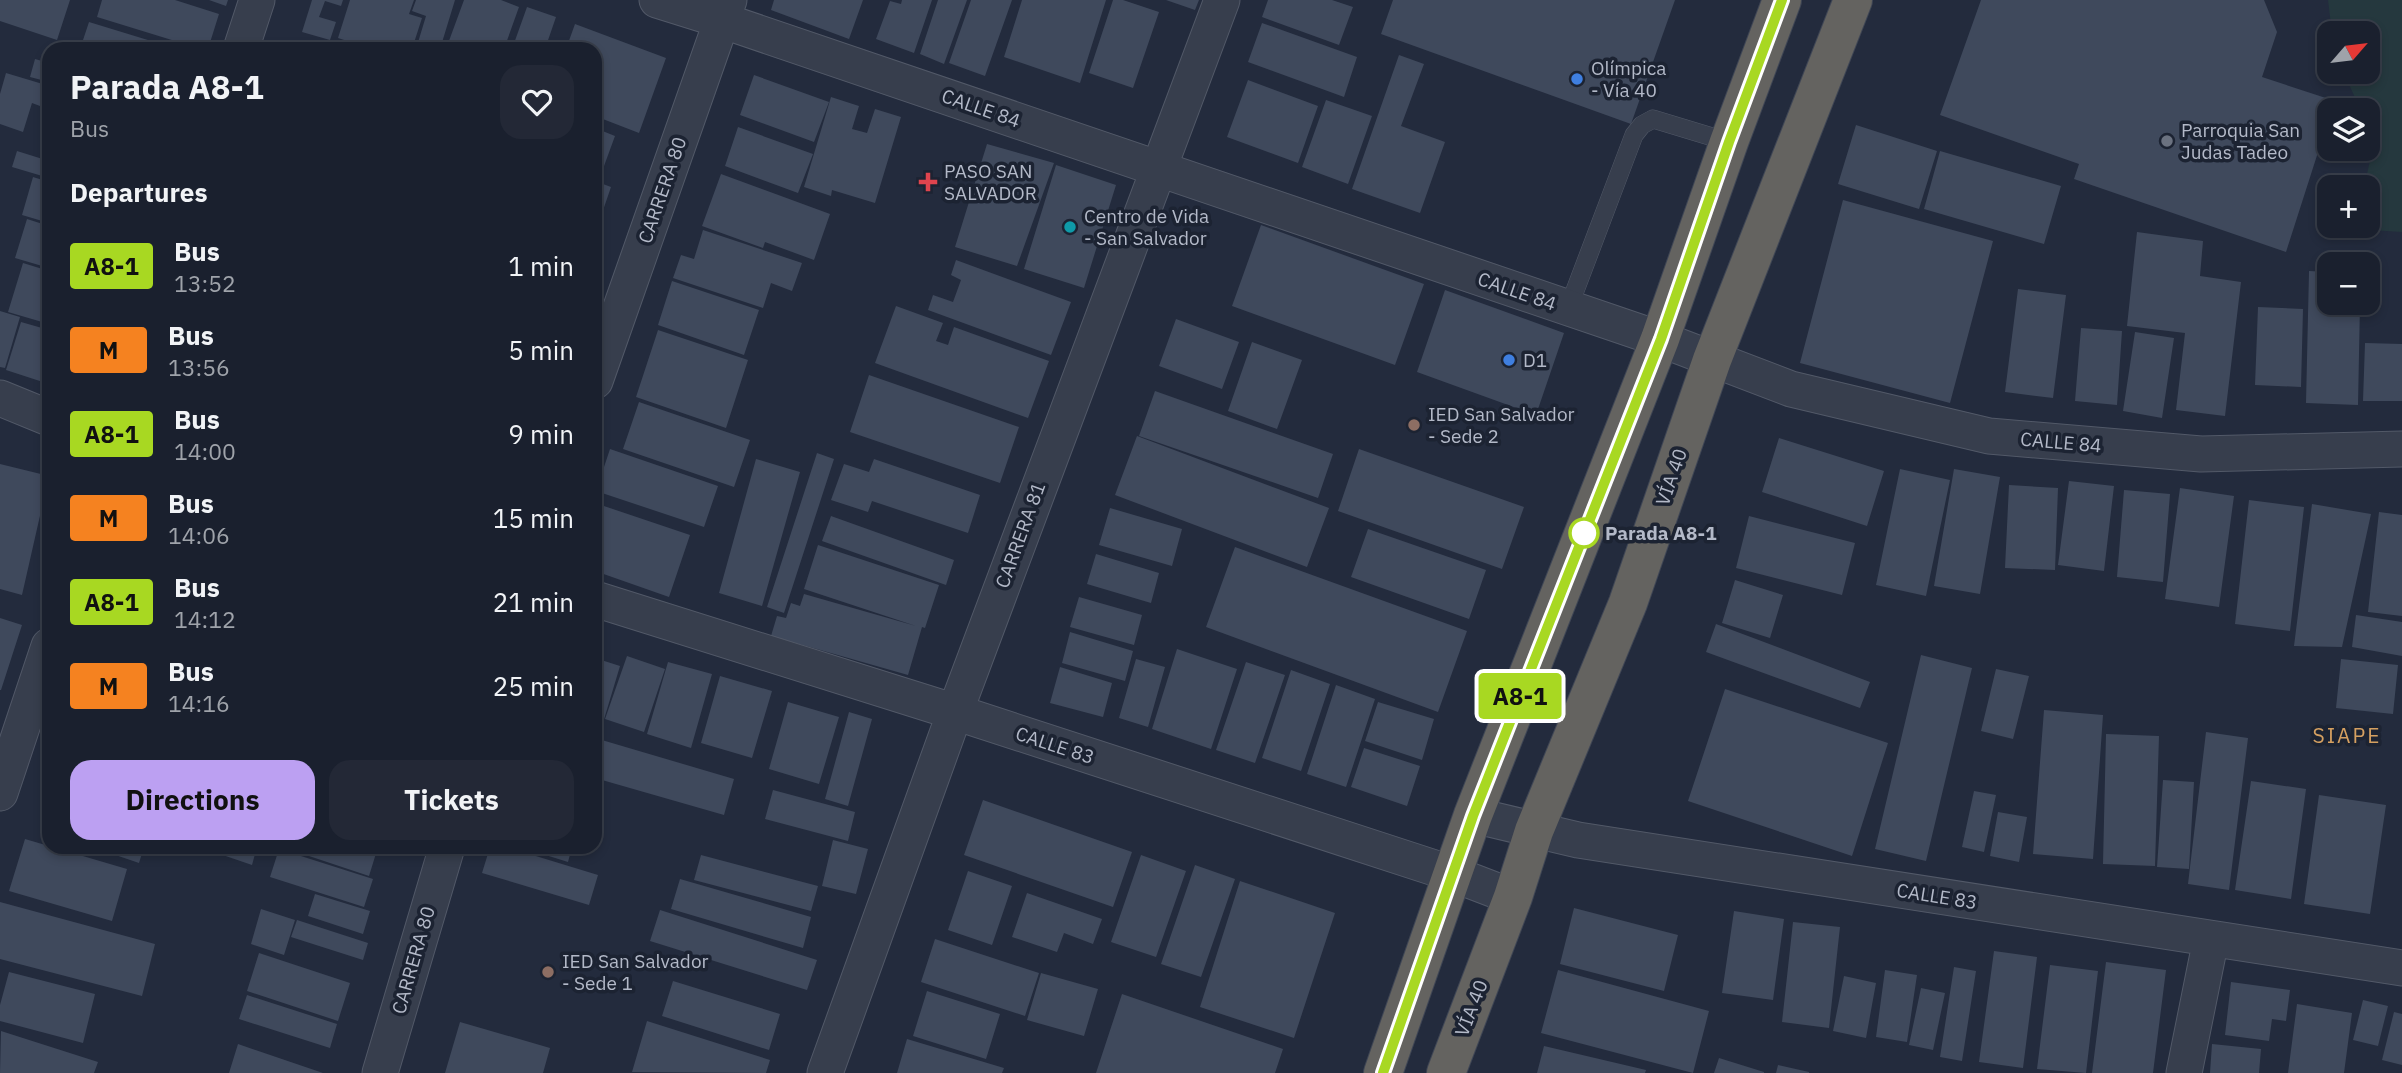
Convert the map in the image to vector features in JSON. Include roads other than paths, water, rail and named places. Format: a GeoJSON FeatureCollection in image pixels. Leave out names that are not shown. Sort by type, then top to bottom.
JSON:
{"type":"FeatureCollection","features":[{"type":"Feature","properties":{"kind":"highway"},"geometry":{"type":"LineString","coordinates":[[1383,1073],[1473,816],[1661,339],[1729,142],[1782,0]]}},
{"type":"Feature","properties":{"kind":"highway","name":"VÍA 40"},"geometry":{"type":"LineString","coordinates":[[1446,1073],[1513,897],[1534,831],[1628,603],[1712,360],[1853,0]]}},
{"type":"Feature","properties":{"kind":"street"},"geometry":{"type":"LineString","coordinates":[[243,42],[257,0]]}},
{"type":"Feature","properties":{"kind":"street","name":"CALLE 84"},"geometry":{"type":"LineString","coordinates":[[657,0],[725,10],[1158,167],[1661,339],[1791,389],[1989,436],[2201,454],[2402,449]]}},
{"type":"Feature","properties":{"kind":"street","name":"CARRERA 81"},"geometry":{"type":"LineString","coordinates":[[825,1073],[955,712],[1222,0]]}},
{"type":"Feature","properties":{"kind":"street","name":"CARRERA 80"},"geometry":{"type":"LineString","coordinates":[[602,361],[725,10]]}},
{"type":"Feature","properties":{"kind":"street"},"geometry":{"type":"LineString","coordinates":[[0,398],[42,415]]}},
{"type":"Feature","properties":{"kind":"street","name":"CALLE 83"},"geometry":{"type":"LineString","coordinates":[[602,601],[955,712],[1453,874],[1513,897]]}},
{"type":"Feature","properties":{"kind":"street"},"geometry":{"type":"LineString","coordinates":[[0,793],[42,667]]}},
{"type":"Feature","properties":{"kind":"street","name":"CALLE 83"},"geometry":{"type":"LineString","coordinates":[[1473,816],[1534,831],[2402,968]]}},
{"type":"Feature","properties":{"kind":"street","name":"CARRERA 80"},"geometry":{"type":"LineString","coordinates":[[380,1073],[445,854]]}},
{"type":"Feature","properties":{"kind":"street"},"geometry":{"type":"LineString","coordinates":[[2184,1073],[2211,939]]}},
{"type":"Feature","properties":{"kind":"lane"},"geometry":{"type":"LineString","coordinates":[[1568,309],[1634,135],[1642,125],[1653,119],[1729,142]]}},
{"type":"Feature","properties":{"kind":"place","name":"Olímpica - Vía 40"},"geometry":{"type":"Point","coordinates":[1577,79]}},
{"type":"Feature","properties":{"kind":"place","name":"Parroquia San Judas Tadeo"},"geometry":{"type":"Point","coordinates":[2167,141]}},
{"type":"Feature","properties":{"kind":"place","name":"PASO SAN SALVADOR"},"geometry":{"type":"Point","coordinates":[928,182]}},
{"type":"Feature","properties":{"kind":"place","name":"Centro de Vida - San Salvador"},"geometry":{"type":"Point","coordinates":[1070,227]}},
{"type":"Feature","properties":{"kind":"place","name":"D1"},"geometry":{"type":"Point","coordinates":[1509,360]}},
{"type":"Feature","properties":{"kind":"place","name":"IED San Salvador - Sede 2"},"geometry":{"type":"Point","coordinates":[1414,425]}},
{"type":"Feature","properties":{"kind":"place","name":"Parada A8-1"},"geometry":{"type":"Point","coordinates":[1584,533]}},
{"type":"Feature","properties":{"kind":"place","name":"IED San Salvador - Sede 1"},"geometry":{"type":"Point","coordinates":[548,972]}},
{"type":"Feature","properties":{"kind":"district","name":"SIAPE"},"geometry":{"type":"Point","coordinates":[2347,736]}}]}
